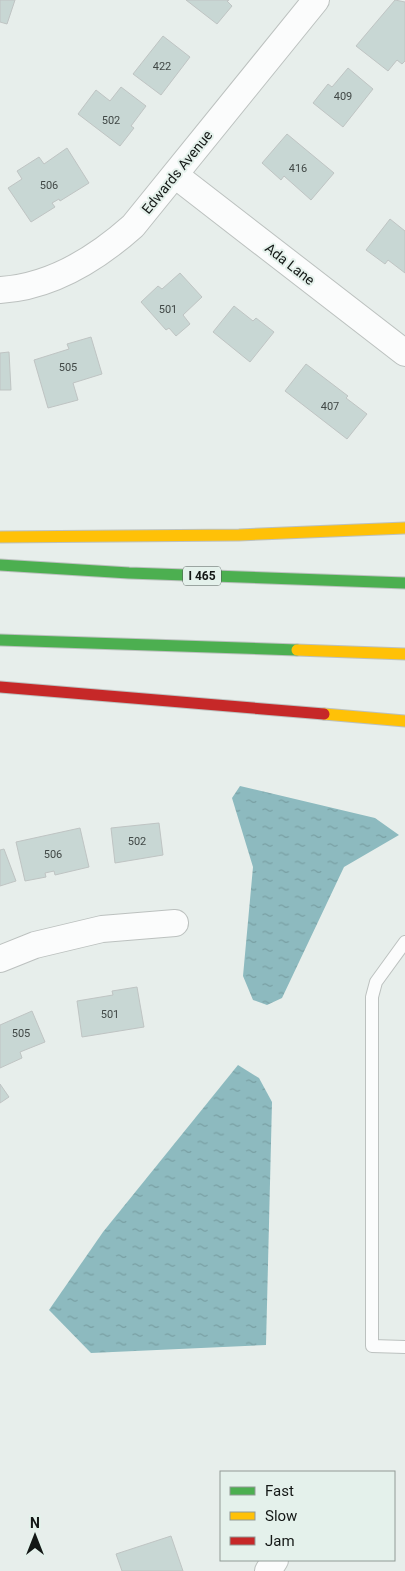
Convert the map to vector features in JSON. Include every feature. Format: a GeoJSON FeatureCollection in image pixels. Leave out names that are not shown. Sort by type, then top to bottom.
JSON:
{"type":"FeatureCollection","features":[{"type":"Feature","properties":{"kind":"highway"},"geometry":{"type":"LineString","coordinates":[[0,537],[239,535],[405,528]]}},
{"type":"Feature","properties":{"kind":"highway","name":"I 465"},"geometry":{"type":"LineString","coordinates":[[0,565],[129,573],[405,582]]}},
{"type":"Feature","properties":{"kind":"highway"},"geometry":{"type":"LineString","coordinates":[[0,640],[405,654]]}},
{"type":"Feature","properties":{"kind":"highway"},"geometry":{"type":"LineString","coordinates":[[0,688],[405,722]]}},
{"type":"Feature","properties":{"kind":"street","name":"Edwards Avenue"},"geometry":{"type":"LineString","coordinates":[[0,290],[36,283],[68,272],[88,261],[133,226],[316,0]]}},
{"type":"Feature","properties":{"kind":"street","name":"Ada Lane"},"geometry":{"type":"LineString","coordinates":[[175,175],[405,353]]}},
{"type":"Feature","properties":{"kind":"street"},"geometry":{"type":"LineString","coordinates":[[0,959],[35,945],[102,929],[175,923]]}},
{"type":"Feature","properties":{"kind":"lane"},"geometry":{"type":"LineString","coordinates":[[405,942],[376,982],[372,997],[372,1346],[405,1347]]}},
{"type":"Feature","properties":{"kind":"water"},"geometry":{"type":"Polygon","coordinates":[[[240,786],[375,818],[399,835],[344,867],[282,998],[267,1005],[253,1000],[243,976],[253,867],[232,798],[240,786]]]}},
{"type":"Feature","properties":{"kind":"water"},"geometry":{"type":"Polygon","coordinates":[[[238,1065],[259,1078],[272,1102],[266,1345],[91,1353],[49,1310],[103,1232],[238,1065]]]}},
{"type":"Feature","properties":{"kind":"building"},"geometry":{"type":"Polygon","coordinates":[[[0,0],[15,0],[7,24],[0,22],[0,0]]]}},
{"type":"Feature","properties":{"kind":"building"},"geometry":{"type":"Polygon","coordinates":[[[186,0],[229,0],[227,1],[232,6],[217,24],[186,0]]]}},
{"type":"Feature","properties":{"kind":"building"},"geometry":{"type":"Polygon","coordinates":[[[395,0],[405,2],[405,61],[402,64],[397,60],[388,71],[356,46],[395,0]]]}},
{"type":"Feature","properties":{"kind":"building"},"geometry":{"type":"Polygon","coordinates":[[[163,36],[190,57],[161,95],[133,74],[163,36]]]}},
{"type":"Feature","properties":{"kind":"building"},"geometry":{"type":"Polygon","coordinates":[[[348,68],[373,89],[343,127],[313,103],[328,84],[332,87],[348,68]]]}},
{"type":"Feature","properties":{"kind":"building"},"geometry":{"type":"Polygon","coordinates":[[[121,87],[146,106],[131,126],[134,128],[120,146],[78,114],[96,90],[110,101],[121,87]]]}},
{"type":"Feature","properties":{"kind":"building"},"geometry":{"type":"Polygon","coordinates":[[[287,134],[334,173],[311,200],[284,176],[281,180],[262,163],[287,134]]]}},
{"type":"Feature","properties":{"kind":"building"},"geometry":{"type":"Polygon","coordinates":[[[67,148],[89,183],[60,201],[59,199],[52,203],[55,207],[31,222],[8,188],[22,179],[17,171],[39,157],[44,164],[67,148]]]}},
{"type":"Feature","properties":{"kind":"building"},"geometry":{"type":"Polygon","coordinates":[[[390,219],[405,231],[405,273],[388,260],[385,264],[366,250],[390,219]]]}},
{"type":"Feature","properties":{"kind":"building"},"geometry":{"type":"Polygon","coordinates":[[[180,273],[202,297],[183,315],[190,324],[176,336],[169,328],[166,330],[141,302],[158,286],[162,289],[180,273]]]}},
{"type":"Feature","properties":{"kind":"building"},"geometry":{"type":"Polygon","coordinates":[[[234,306],[253,321],[256,318],[274,332],[250,362],[213,332],[234,306]]]}},
{"type":"Feature","properties":{"kind":"building"},"geometry":{"type":"Polygon","coordinates":[[[91,337],[102,374],[73,383],[78,400],[48,408],[34,360],[69,349],[67,344],[91,337]]]}},
{"type":"Feature","properties":{"kind":"building"},"geometry":{"type":"Polygon","coordinates":[[[9,352],[11,390],[0,390],[0,353],[9,352]]]}},
{"type":"Feature","properties":{"kind":"building"},"geometry":{"type":"Polygon","coordinates":[[[306,364],[348,396],[346,398],[367,414],[347,439],[285,391],[306,364]]]}},
{"type":"Feature","properties":{"kind":"building"},"geometry":{"type":"Polygon","coordinates":[[[159,823],[163,855],[115,863],[111,828],[159,823]]]}},
{"type":"Feature","properties":{"kind":"building"},"geometry":{"type":"Polygon","coordinates":[[[80,828],[89,867],[55,875],[54,871],[45,873],[46,877],[25,881],[16,842],[80,828]]]}},
{"type":"Feature","properties":{"kind":"building"},"geometry":{"type":"Polygon","coordinates":[[[4,849],[16,881],[0,886],[0,850],[4,849]]]}},
{"type":"Feature","properties":{"kind":"building"},"geometry":{"type":"Polygon","coordinates":[[[137,987],[144,1027],[82,1037],[77,1001],[113,995],[112,991],[137,987]]]}},
{"type":"Feature","properties":{"kind":"building"},"geometry":{"type":"Polygon","coordinates":[[[32,1011],[45,1042],[20,1052],[22,1058],[0,1068],[0,1025],[32,1011]]]}},
{"type":"Feature","properties":{"kind":"building"},"geometry":{"type":"Polygon","coordinates":[[[0,1084],[9,1097],[0,1103],[0,1084]]]}},
{"type":"Feature","properties":{"kind":"building"},"geometry":{"type":"Polygon","coordinates":[[[171,1536],[183,1571],[122,1571],[116,1554],[171,1536]]]}},
{"type":"Feature","properties":{"kind":"traffic: fast"},"geometry":{"type":"LineString","coordinates":[[0,565],[129,573],[405,583]]}},
{"type":"Feature","properties":{"kind":"traffic: fast"},"geometry":{"type":"LineString","coordinates":[[0,640],[297,650]]}},
{"type":"Feature","properties":{"kind":"traffic: slow"},"geometry":{"type":"LineString","coordinates":[[0,537],[239,535],[405,528]]}},
{"type":"Feature","properties":{"kind":"traffic: slow"},"geometry":{"type":"LineString","coordinates":[[297,650],[405,654]]}},
{"type":"Feature","properties":{"kind":"traffic: slow"},"geometry":{"type":"LineString","coordinates":[[324,714],[405,721]]}},
{"type":"Feature","properties":{"kind":"traffic: jam"},"geometry":{"type":"LineString","coordinates":[[0,687],[324,714]]}}]}
